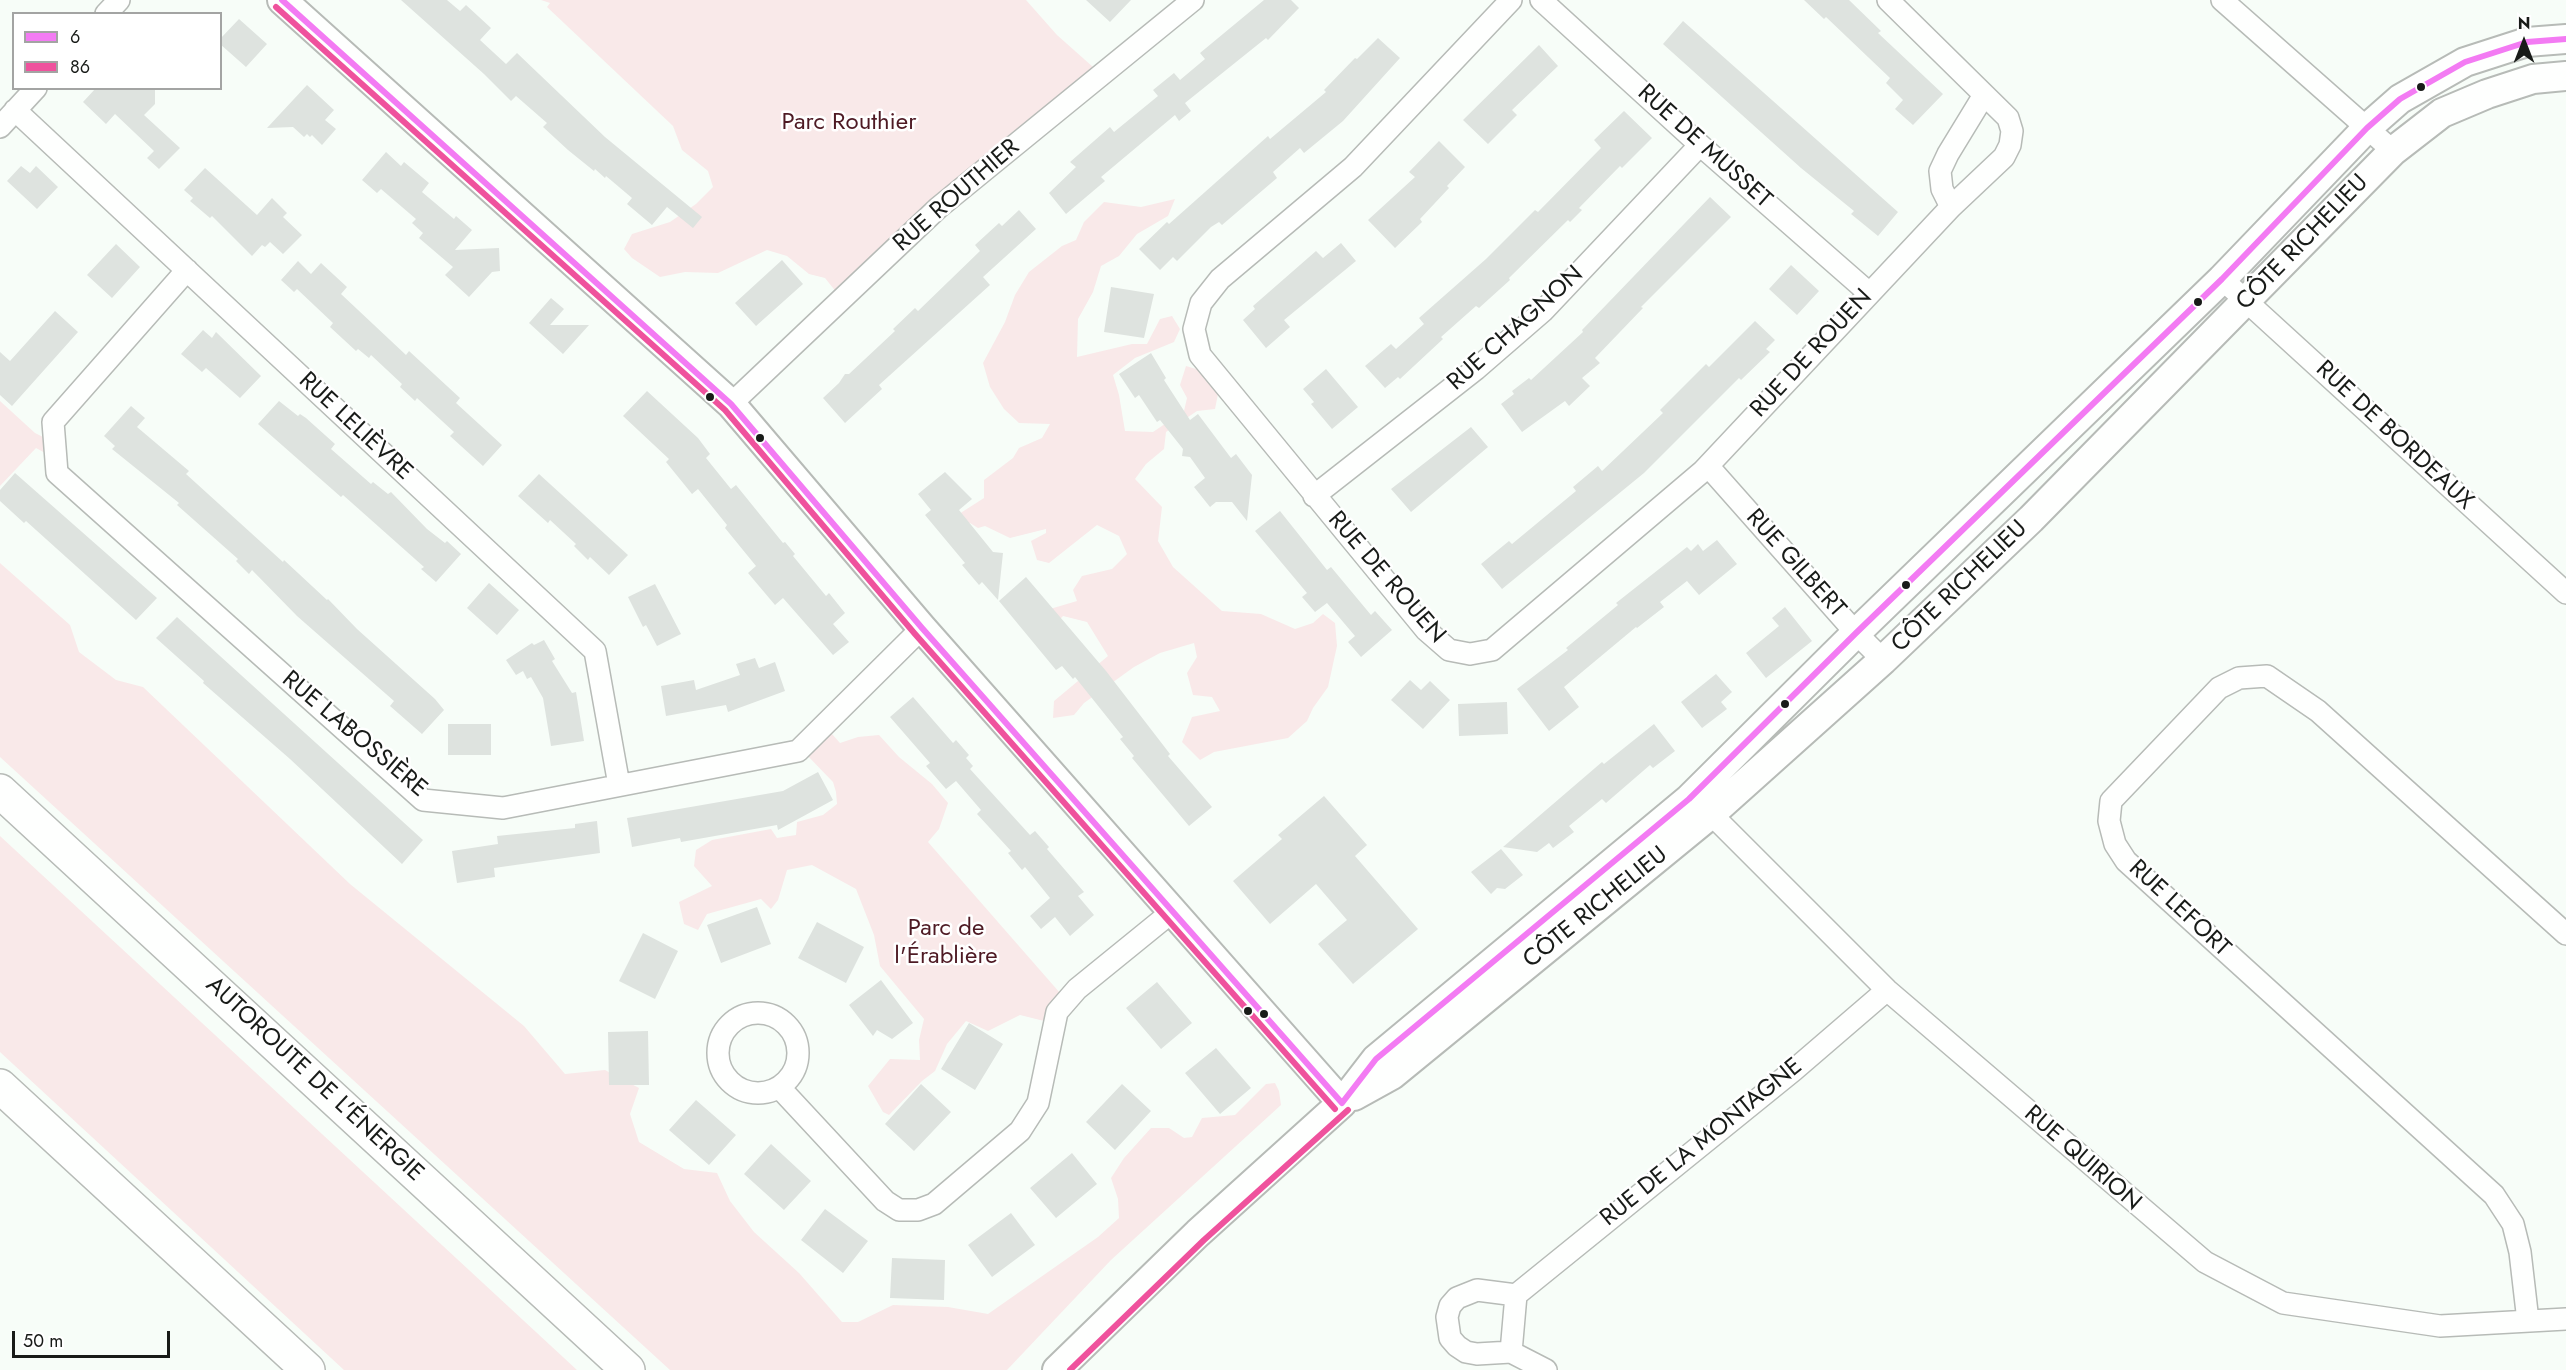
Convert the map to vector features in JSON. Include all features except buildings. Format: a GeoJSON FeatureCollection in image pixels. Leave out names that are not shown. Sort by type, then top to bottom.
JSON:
{"type":"FeatureCollection","features":[{"type":"Feature","properties":{"kind":"highway","name":"AUTOROUTE DE L'ÉNERGIE"},"geometry":{"type":"LineString","coordinates":[[0,791],[628,1370]]}},
{"type":"Feature","properties":{"kind":"highway"},"geometry":{"type":"LineString","coordinates":[[0,1086],[308,1370]]}},
{"type":"Feature","properties":{"kind":"street"},"geometry":{"type":"LineString","coordinates":[[108,12],[119,0]]}},
{"type":"Feature","properties":{"kind":"street"},"geometry":{"type":"LineString","coordinates":[[282,0],[731,404],[922,628],[1342,1102]]}},
{"type":"Feature","properties":{"kind":"street","name":"RUE DE ROUEN"},"geometry":{"type":"LineString","coordinates":[[1511,0],[1353,167],[1220,279],[1201,303],[1194,329],[1200,355],[1426,630],[1449,650],[1470,654],[1492,650],[1707,466],[1951,207],[2004,157],[2010,145],[2012,131],[2008,118],[1888,0]]}},
{"type":"Feature","properties":{"kind":"street","name":"RUE DE MUSSET"},"geometry":{"type":"LineString","coordinates":[[1541,0],[1869,293]]}},
{"type":"Feature","properties":{"kind":"street"},"geometry":{"type":"LineString","coordinates":[[2222,0],[2393,151]]}},
{"type":"Feature","properties":{"kind":"street","name":"RUE ROUTHIER"},"geometry":{"type":"LineString","coordinates":[[731,404],[938,208],[1185,2]]}},
{"type":"Feature","properties":{"kind":"street","name":"CÔTE RICHELIEU"},"geometry":{"type":"LineString","coordinates":[[1700,806],[1856,633],[2222,279],[2367,128],[2400,99],[2465,62],[2527,42],[2566,39]]}},
{"type":"Feature","properties":{"kind":"street","name":"CÔTE RICHELIEU"},"geometry":{"type":"LineString","coordinates":[[1057,1370],[1198,1233],[1342,1102],[1392,1075],[1700,806],[1883,660],[2031,519],[2393,151],[2442,114],[2460,106],[2533,79],[2566,76]]}},
{"type":"Feature","properties":{"kind":"street"},"geometry":{"type":"LineString","coordinates":[[0,127],[34,90]]}},
{"type":"Feature","properties":{"kind":"street"},"geometry":{"type":"LineString","coordinates":[[1951,207],[1942,189],[1940,171],[1984,95]]}},
{"type":"Feature","properties":{"kind":"street","name":"RUE LELIÈVRE"},"geometry":{"type":"LineString","coordinates":[[15,110],[595,651],[619,785]]}},
{"type":"Feature","properties":{"kind":"street","name":"RUE CHAGNON"},"geometry":{"type":"LineString","coordinates":[[1314,495],[1476,369],[1543,312],[1701,145]]}},
{"type":"Feature","properties":{"kind":"street","name":"RUE LABOSSIÈRE"},"geometry":{"type":"LineString","coordinates":[[187,270],[53,422],[57,474],[423,800],[504,808],[798,751],[922,628]]}},
{"type":"Feature","properties":{"kind":"street","name":"RUE DE BORDEAUX"},"geometry":{"type":"LineString","coordinates":[[2222,279],[2566,593]]}},
{"type":"Feature","properties":{"kind":"street","name":"RUE GILBERT"},"geometry":{"type":"LineString","coordinates":[[1707,466],[1856,633],[1883,660]]}},
{"type":"Feature","properties":{"kind":"street","name":"RUE LEFORT"},"geometry":{"type":"LineString","coordinates":[[2528,1321],[2520,1252],[2513,1224],[2494,1195],[2126,861],[2115,844],[2109,821],[2111,801],[2219,688],[2239,678],[2266,676],[2318,711],[2566,934]]}},
{"type":"Feature","properties":{"kind":"street","name":"RUE QUIRION"},"geometry":{"type":"LineString","coordinates":[[1700,806],[1887,990],[2205,1262],[2283,1303],[2440,1326],[2566,1319]]}},
{"type":"Feature","properties":{"kind":"street"},"geometry":{"type":"LineString","coordinates":[[778,1088],[885,1201],[899,1210],[918,1210],[934,1204],[1020,1131],[1038,1103],[1057,1012],[1077,989],[1173,912]]}},
{"type":"Feature","properties":{"kind":"street","name":"RUE DE LA MONTAGNE"},"geometry":{"type":"LineString","coordinates":[[1516,1295],[1794,1070],[1887,990]]}},
{"type":"Feature","properties":{"kind":"street"},"geometry":{"type":"LineString","coordinates":[[1511,1352],[1516,1295],[1490,1290],[1466,1292],[1450,1306],[1447,1317],[1450,1338],[1457,1346],[1466,1352],[1477,1354],[1511,1352],[1546,1370]]}},
{"type":"Feature","properties":{"kind":"green space","name":"Parc Routhier"},"geometry":{"type":"Polygon","coordinates":[[[541,0],[1026,0],[1057,35],[1102,75],[837,293],[825,278],[809,274],[787,256],[767,250],[718,273],[685,272],[660,277],[632,258],[624,249],[632,234],[670,222],[696,204],[713,187],[708,171],[682,150],[673,126],[547,7],[550,3],[541,0]]]}},
{"type":"Feature","properties":{"kind":"green space"},"geometry":{"type":"Polygon","coordinates":[[[1175,199],[1168,216],[1137,234],[1119,256],[1101,266],[1093,292],[1078,319],[1077,357],[1132,344],[1147,344],[1160,319],[1172,316],[1180,329],[1174,342],[1135,358],[1113,375],[1125,431],[1153,432],[1184,411],[1187,398],[1180,385],[1186,366],[1203,371],[1218,394],[1215,409],[1197,411],[1166,432],[1164,449],[1146,464],[1135,479],[1162,507],[1158,541],[1173,567],[1222,611],[1261,614],[1295,629],[1313,623],[1323,614],[1335,623],[1337,646],[1328,687],[1307,721],[1288,738],[1214,752],[1200,760],[1182,742],[1192,717],[1220,711],[1212,697],[1193,695],[1187,673],[1197,657],[1194,643],[1160,653],[1134,667],[1084,703],[1074,715],[1053,718],[1054,701],[1108,656],[1087,622],[1063,616],[1048,632],[1050,609],[1077,601],[1073,590],[1082,576],[1112,569],[1127,554],[1119,536],[1097,525],[1049,563],[1037,560],[1031,541],[1046,533],[1046,529],[1010,538],[985,526],[978,528],[970,523],[962,529],[959,514],[984,498],[984,480],[1013,458],[1019,448],[1042,438],[1050,424],[1019,423],[1004,409],[990,387],[983,363],[1005,322],[1015,295],[1029,272],[1062,246],[1076,240],[1084,222],[1104,202],[1141,207],[1175,199]]]}},
{"type":"Feature","properties":{"kind":"green space"},"geometry":{"type":"Polygon","coordinates":[[[0,401],[35,433],[55,443],[56,459],[36,448],[0,486],[0,401]]]}},
{"type":"Feature","properties":{"kind":"green space"},"geometry":{"type":"Polygon","coordinates":[[[0,563],[70,625],[79,652],[116,680],[143,687],[350,884],[524,1026],[565,1074],[605,1070],[639,1088],[630,1114],[639,1142],[684,1169],[717,1173],[730,1201],[754,1232],[799,1273],[842,1322],[858,1322],[893,1305],[948,1307],[988,1314],[1098,1237],[1119,1218],[1118,1199],[1111,1178],[1124,1158],[1151,1128],[1169,1128],[1184,1138],[1192,1137],[1202,1118],[1235,1115],[1266,1084],[1275,1083],[1281,1105],[1111,1260],[1007,1370],[670,1370],[0,757],[0,563]]]}},
{"type":"Feature","properties":{"kind":"green space","name":"Parc de l'Érablière"},"geometry":{"type":"Polygon","coordinates":[[[824,725],[840,743],[858,737],[879,735],[899,757],[932,784],[948,803],[939,829],[928,842],[1067,1001],[1048,1022],[1020,1015],[988,1031],[966,1021],[947,1044],[935,1071],[889,1115],[883,1112],[868,1086],[890,1059],[920,1060],[919,1040],[924,1019],[880,966],[874,935],[856,889],[812,865],[787,870],[778,900],[771,909],[761,899],[707,914],[698,930],[684,924],[679,902],[712,886],[694,866],[696,850],[712,840],[771,829],[777,838],[796,835],[797,822],[823,815],[837,804],[833,782],[802,750],[824,725]]]}},
{"type":"Feature","properties":{"kind":"green space"},"geometry":{"type":"Polygon","coordinates":[[[0,836],[577,1370],[344,1370],[0,1052],[0,836]]]}},
{"type":"Feature","properties":{"kind":"transit line","name":"6"},"geometry":{"type":"LineString","coordinates":[[282,0],[731,404],[922,628],[1342,1103]]}},
{"type":"Feature","properties":{"kind":"transit line","name":"86"},"geometry":{"type":"LineString","coordinates":[[276,7],[725,410],[915,634],[1335,1109]]}},
{"type":"Feature","properties":{"kind":"transit line","name":"6"},"geometry":{"type":"LineString","coordinates":[[1342,1103],[1376,1059],[1689,799],[1856,633],[2222,279],[2367,128],[2400,99],[2465,62],[2527,42],[2566,39]]}},
{"type":"Feature","properties":{"kind":"transit line","name":"86"},"geometry":{"type":"LineString","coordinates":[[1070,1370],[1204,1240],[1348,1110]]}}]}
